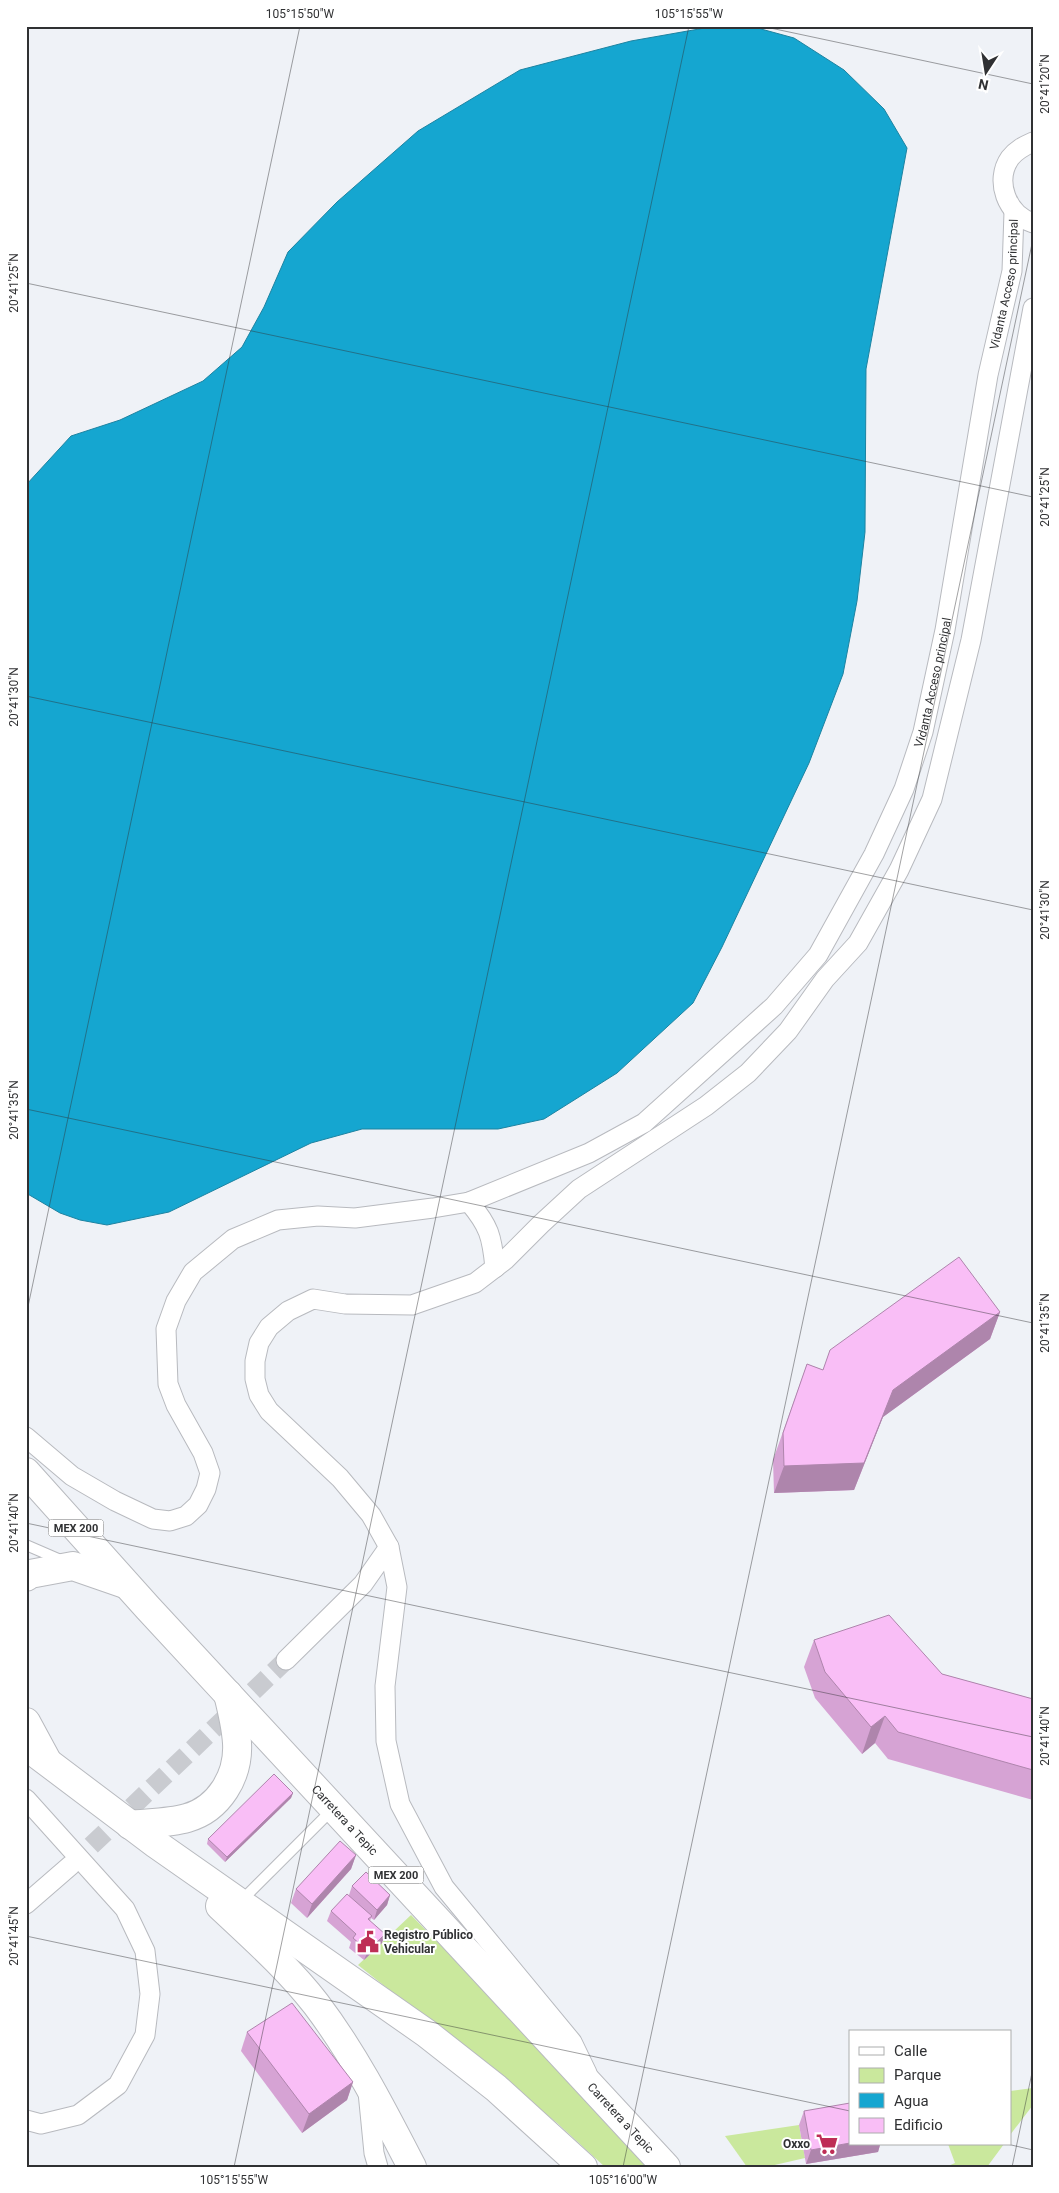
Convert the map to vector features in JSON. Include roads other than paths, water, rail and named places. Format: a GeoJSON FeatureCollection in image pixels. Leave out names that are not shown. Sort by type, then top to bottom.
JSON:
{"type":"FeatureCollection","features":[{"type":"Feature","properties":{"kind":"highway","name":"Carretera a Tepic"},"geometry":{"type":"LineString","coordinates":[[26,1472],[126,1584],[666,2167]]}},
{"type":"Feature","properties":{"kind":"highway"},"geometry":{"type":"LineString","coordinates":[[26,1578],[30,1574],[73,1566],[126,1584]]}},
{"type":"Feature","properties":{"kind":"highway"},"geometry":{"type":"LineString","coordinates":[[130,1825],[188,1818],[216,1803],[231,1780],[238,1746],[235,1722],[228,1693]]}},
{"type":"Feature","properties":{"kind":"highway"},"geometry":{"type":"LineString","coordinates":[[26,1722],[37,1753],[156,1844],[434,2040],[496,2088],[582,2167]]}},
{"type":"Feature","properties":{"kind":"highway"},"geometry":{"type":"LineString","coordinates":[[156,1844],[286,1970],[315,2003],[341,2040],[412,2167]]}},
{"type":"Feature","properties":{"kind":"street","name":"Vidanta Acceso principal"},"geometry":{"type":"LineString","coordinates":[[1033,142],[1020,148],[1010,158],[1004,172],[1003,186],[1006,200],[1014,212],[1026,221],[1033,223]]}},
{"type":"Feature","properties":{"kind":"street","name":"Vidanta Acceso principal"},"geometry":{"type":"LineString","coordinates":[[26,1437],[72,1476],[115,1501],[153,1518],[170,1521],[186,1516],[198,1505],[206,1489],[210,1473],[203,1453],[176,1405],[168,1384],[166,1329],[176,1301],[193,1272],[233,1239],[278,1220],[318,1216],[355,1218],[468,1202],[589,1152],[644,1123],[774,1006],[818,955],[874,854],[904,789],[923,732],[944,630],[988,375],[1012,272],[1014,212]]}},
{"type":"Feature","properties":{"kind":"street"},"geometry":{"type":"LineString","coordinates":[[595,2090],[572,2042],[444,1887],[400,1804],[386,1741],[385,1686],[397,1587],[388,1548],[371,1515],[340,1478],[269,1411],[259,1395],[256,1379],[255,1361],[259,1343],[269,1327],[288,1311],[313,1299],[346,1304],[412,1305],[475,1283],[495,1268],[579,1189],[706,1106],[748,1073],[788,1031],[824,979],[858,943],[899,870],[932,799],[971,640],[1033,308]]}},
{"type":"Feature","properties":{"kind":"street"},"geometry":{"type":"LineString","coordinates":[[468,1202],[485,1221],[493,1242],[495,1268]]}},
{"type":"Feature","properties":{"kind":"street"},"geometry":{"type":"LineString","coordinates":[[286,1660],[363,1584],[388,1548]]}},
{"type":"Feature","properties":{"kind":"street"},"geometry":{"type":"LineString","coordinates":[[26,1799],[125,1909],[145,1951],[150,1994],[145,2035],[118,2085],[78,2115],[41,2124],[26,2120]]}},
{"type":"Feature","properties":{"kind":"street"},"geometry":{"type":"LineString","coordinates":[[26,1904],[71,1865]]}},
{"type":"Feature","properties":{"kind":"street"},"geometry":{"type":"LineString","coordinates":[[368,2086],[374,2153],[378,2167]]}},
{"type":"Feature","properties":{"kind":"lane"},"geometry":{"type":"LineString","coordinates":[[26,1545],[73,1566]]}},
{"type":"Feature","properties":{"kind":"lane"},"geometry":{"type":"LineString","coordinates":[[239,1902],[334,1808]]}},
{"type":"Feature","properties":{"kind":"water"},"geometry":{"type":"Polygon","coordinates":[[[716,26],[757,26],[761,29],[794,38],[844,70],[884,109],[907,148],[866,369],[865,532],[857,601],[843,674],[809,763],[722,947],[693,1003],[617,1073],[544,1119],[498,1129],[362,1129],[311,1143],[169,1212],[107,1225],[80,1220],[60,1213],[26,1193],[26,485],[71,436],[120,420],[203,381],[242,347],[264,307],[288,252],[337,202],[418,131],[520,70],[631,41],[716,26]]]}},
{"type":"Feature","properties":{"kind":"tunnel"},"geometry":{"type":"LineString","coordinates":[[71,1865],[286,1660]]}},
{"type":"Feature","properties":{"kind":"place","name":"Registro Público Vehicular"},"geometry":{"type":"Point","coordinates":[368,1942]}},
{"type":"Feature","properties":{"kind":"place","name":"Oxxo"},"geometry":{"type":"Point","coordinates":[827,2144]}}]}
